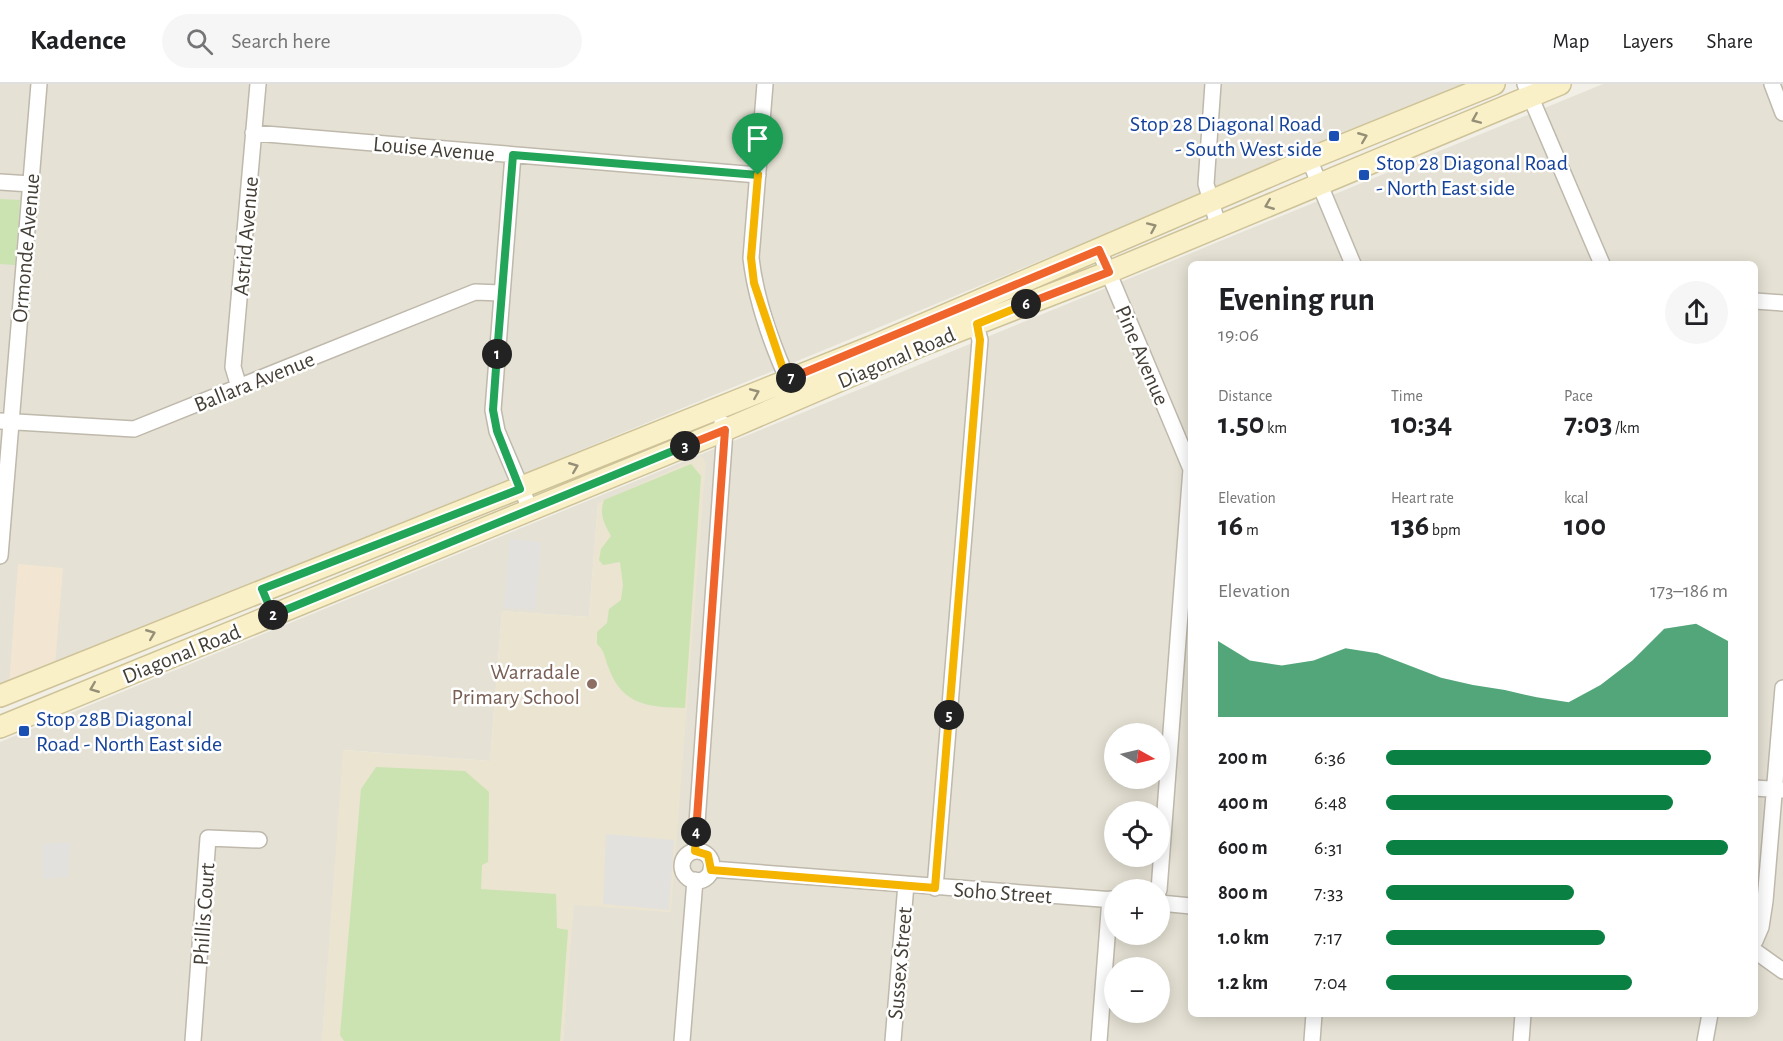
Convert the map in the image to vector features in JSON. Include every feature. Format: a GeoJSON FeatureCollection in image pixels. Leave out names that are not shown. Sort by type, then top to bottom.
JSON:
{"type":"FeatureCollection","features":[{"type":"Feature","properties":{"kind":"main road","name":"Diagonal Road"},"geometry":{"type":"LineString","coordinates":[[1,724],[797,400],[1099,250],[1309,159],[1494,84]]}},
{"type":"Feature","properties":{"kind":"main road","name":"Diagonal Road"},"geometry":{"type":"LineString","coordinates":[[0,696],[787,380],[973,314],[1109,272],[1320,184],[1527,90],[1560,84]]}},
{"type":"Feature","properties":{"kind":"main road"},"geometry":{"type":"LineString","coordinates":[[262,589],[272,615]]}},
{"type":"Feature","properties":{"kind":"street","name":"Ormonde Avenue"},"geometry":{"type":"LineString","coordinates":[[0,556],[5,422],[31,184],[39,84]]}},
{"type":"Feature","properties":{"kind":"street","name":"Astrid Avenue"},"geometry":{"type":"LineString","coordinates":[[239,387],[234,367],[258,84]]}},
{"type":"Feature","properties":{"kind":"street"},"geometry":{"type":"LineString","coordinates":[[765,84],[751,258],[754,283],[787,380],[797,400]]}},
{"type":"Feature","properties":{"kind":"street"},"geometry":{"type":"LineString","coordinates":[[1213,84],[1206,184],[1218,225]]}},
{"type":"Feature","properties":{"kind":"street"},"geometry":{"type":"LineString","coordinates":[[1772,84],[1783,113]]}},
{"type":"Feature","properties":{"kind":"street"},"geometry":{"type":"LineString","coordinates":[[1527,90],[1601,261]]}},
{"type":"Feature","properties":{"kind":"street","name":"Louise Avenue"},"geometry":{"type":"LineString","coordinates":[[253,134],[758,175]]}},
{"type":"Feature","properties":{"kind":"street"},"geometry":{"type":"LineString","coordinates":[[513,155],[493,410],[497,431],[530,509]]}},
{"type":"Feature","properties":{"kind":"street"},"geometry":{"type":"LineString","coordinates":[[1309,159],[1352,261]]}},
{"type":"Feature","properties":{"kind":"street"},"geometry":{"type":"LineString","coordinates":[[0,182],[31,184]]}},
{"type":"Feature","properties":{"kind":"street","name":"Pine Avenue"},"geometry":{"type":"LineString","coordinates":[[1099,250],[1188,462]]}},
{"type":"Feature","properties":{"kind":"street","name":"Ballara Avenue"},"geometry":{"type":"LineString","coordinates":[[5,422],[134,429],[475,292],[501,293]]}},
{"type":"Feature","properties":{"kind":"street"},"geometry":{"type":"LineString","coordinates":[[1758,301],[1783,303]]}},
{"type":"Feature","properties":{"kind":"street","name":"Sussex Street"},"geometry":{"type":"LineString","coordinates":[[935,888],[980,340],[973,314]]}},
{"type":"Feature","properties":{"kind":"street"},"geometry":{"type":"LineString","coordinates":[[695,851],[725,430],[717,409]]}},
{"type":"Feature","properties":{"kind":"street","name":"Pine Avenue"},"geometry":{"type":"LineString","coordinates":[[1160,879],[1188,558]]}},
{"type":"Feature","properties":{"kind":"street"},"geometry":{"type":"LineString","coordinates":[[1758,934],[1765,901],[1779,790],[1783,688]]}},
{"type":"Feature","properties":{"kind":"street"},"geometry":{"type":"LineString","coordinates":[[1758,788],[1779,790]]}},
{"type":"Feature","properties":{"kind":"street","name":"Phillis Court"},"geometry":{"type":"LineString","coordinates":[[193,1041],[208,838],[259,840]]}},
{"type":"Feature","properties":{"kind":"street"},"geometry":{"type":"LineString","coordinates":[[695,851],[708,855],[711,870],[705,878],[695,880],[686,876],[682,865],[686,855],[695,851]]}},
{"type":"Feature","properties":{"kind":"street","name":"Soho Street"},"geometry":{"type":"LineString","coordinates":[[711,870],[1104,899]]}},
{"type":"Feature","properties":{"kind":"street"},"geometry":{"type":"LineString","coordinates":[[682,1041],[695,880]]}},
{"type":"Feature","properties":{"kind":"street","name":"Sussex Street"},"geometry":{"type":"LineString","coordinates":[[893,1041],[906,885]]}},
{"type":"Feature","properties":{"kind":"street"},"geometry":{"type":"LineString","coordinates":[[1170,904],[1188,906]]}},
{"type":"Feature","properties":{"kind":"street"},"geometry":{"type":"LineString","coordinates":[[1099,1041],[1108,945]]}},
{"type":"Feature","properties":{"kind":"street"},"geometry":{"type":"LineString","coordinates":[[1758,953],[1783,971]]}},
{"type":"Feature","properties":{"kind":"street"},"geometry":{"type":"LineString","coordinates":[[1312,1041],[1314,1017]]}},
{"type":"Feature","properties":{"kind":"street"},"geometry":{"type":"LineString","coordinates":[[1521,1041],[1523,1017]]}},
{"type":"Feature","properties":{"kind":"street"},"geometry":{"type":"LineString","coordinates":[[1705,1041],[1709,1017]]}},
{"type":"Feature","properties":{"kind":"shaded area"},"geometry":{"type":"Polygon","coordinates":[[[0,84],[1470,84],[0,689],[0,84]]]}},
{"type":"Feature","properties":{"kind":"shaded area"},"geometry":{"type":"Polygon","coordinates":[[[1603,84],[1783,84],[1783,1041],[563,1041],[573,904],[671,912],[598,503],[589,617],[502,611],[490,761],[344,750],[322,1041],[0,1041],[0,742],[1603,84]]]}},
{"type":"Feature","properties":{"kind":"shaded area","name":"Warradale Primary School"},"geometry":{"type":"Polygon","coordinates":[[[702,456],[706,463],[671,912],[574,905],[563,1041],[322,1041],[343,750],[490,761],[502,611],[589,617],[598,503],[702,456]]]}},
{"type":"Feature","properties":{"kind":"shaded area"},"geometry":{"type":"Polygon","coordinates":[[[510,539],[541,542],[535,610],[504,608],[510,539]]]}},
{"type":"Feature","properties":{"kind":"shaded area"},"geometry":{"type":"Polygon","coordinates":[[[18,564],[63,568],[55,666],[9,685],[18,564]]]}},
{"type":"Feature","properties":{"kind":"shaded area"},"geometry":{"type":"Polygon","coordinates":[[[606,834],[674,840],[669,910],[603,904],[606,834]]]}},
{"type":"Feature","properties":{"kind":"shaded area"},"geometry":{"type":"Polygon","coordinates":[[[70,842],[68,877],[43,879],[43,844],[70,842]]]}},
{"type":"Feature","properties":{"kind":"green space"},"geometry":{"type":"Polygon","coordinates":[[[0,199],[20,200],[15,265],[0,264],[0,199]]]}},
{"type":"Feature","properties":{"kind":"green space"},"geometry":{"type":"Polygon","coordinates":[[[691,464],[701,476],[685,708],[660,707],[639,702],[622,691],[597,644],[597,632],[607,623],[609,609],[621,600],[623,585],[620,562],[603,565],[599,560],[601,549],[611,536],[603,519],[602,510],[604,500],[691,464]]]}},
{"type":"Feature","properties":{"kind":"green space"},"geometry":{"type":"Polygon","coordinates":[[[376,767],[465,771],[489,792],[488,862],[482,865],[481,889],[556,894],[557,928],[568,930],[560,1041],[344,1041],[340,1035],[361,789],[376,767]]]}},
{"type":"Feature","properties":{"kind":"place","name":"Stop 28 Diagonal Road - South West side"},"geometry":{"type":"Point","coordinates":[1334,136]}},
{"type":"Feature","properties":{"kind":"place","name":"Stop 28 Diagonal Road - North East side"},"geometry":{"type":"Point","coordinates":[1364,175]}},
{"type":"Feature","properties":{"kind":"place","name":"Warradale Primary School"},"geometry":{"type":"Point","coordinates":[592,684]}},
{"type":"Feature","properties":{"kind":"place","name":"Stop 28B Diagonal Road - North East side"},"geometry":{"type":"Point","coordinates":[24,731]}},
{"type":"Feature","properties":{"kind":"route"},"geometry":{"type":"LineString","coordinates":[[513,155],[758,175],[751,258],[754,283],[787,380],[871,347],[1099,250],[1109,272],[977,324],[980,340],[935,888],[711,870],[711,860],[708,855],[695,851],[725,430],[272,615],[262,589],[404,536],[520,489],[497,431],[493,410],[513,155]]}}]}
